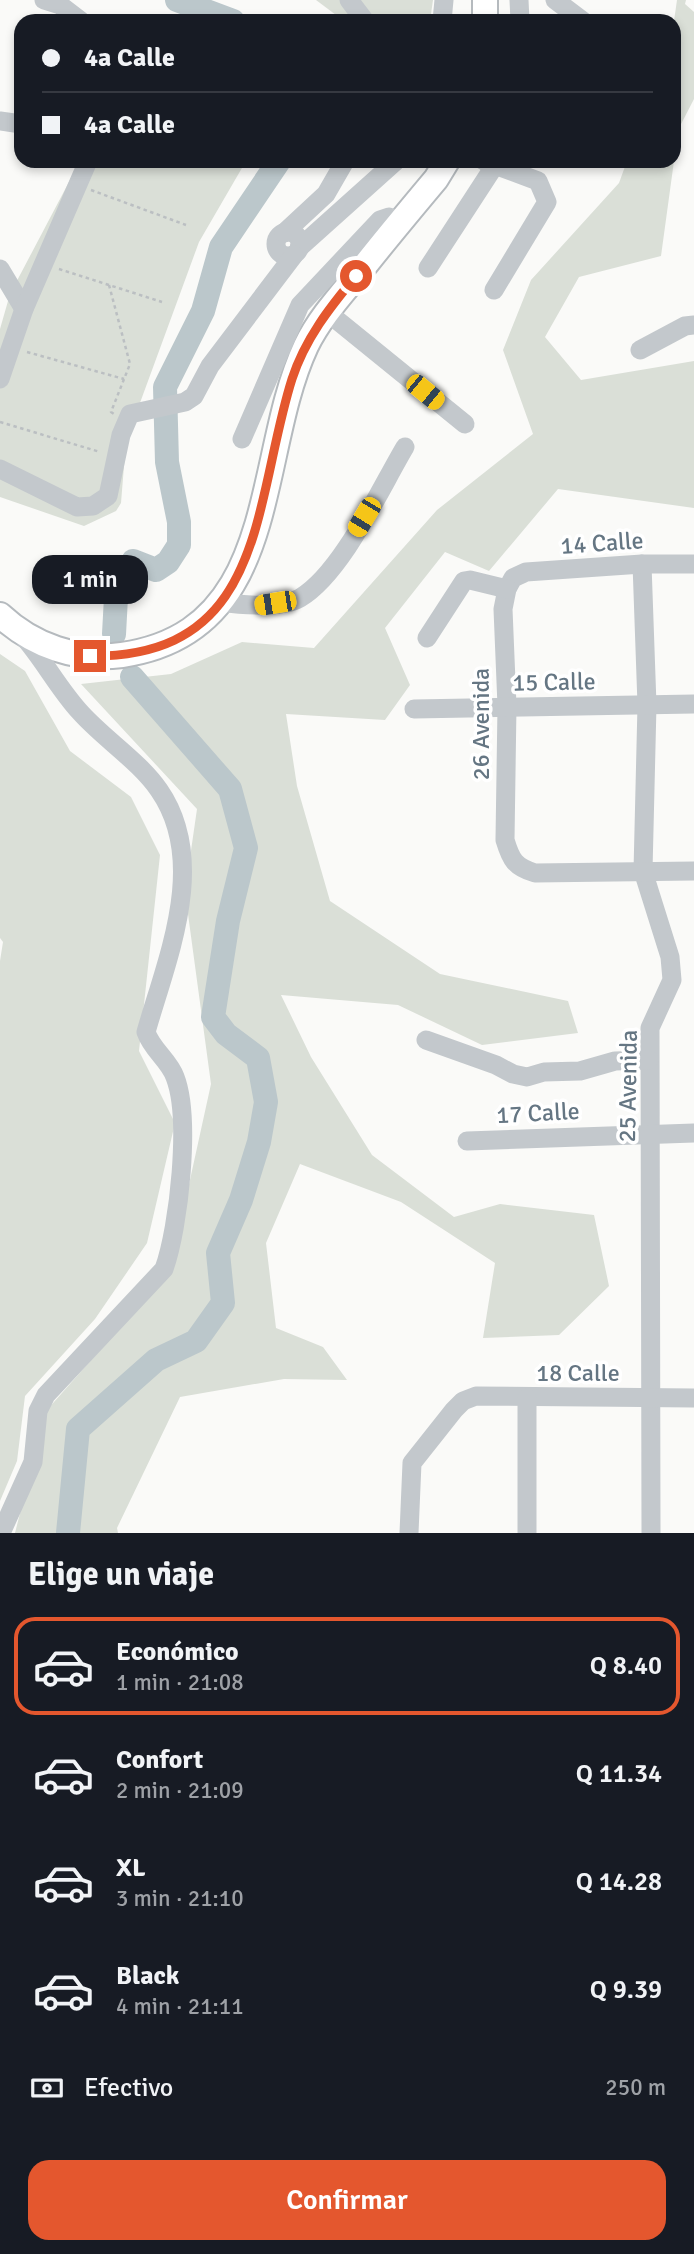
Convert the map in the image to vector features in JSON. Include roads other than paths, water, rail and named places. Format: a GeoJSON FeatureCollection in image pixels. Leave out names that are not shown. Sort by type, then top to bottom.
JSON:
{"type":"FeatureCollection","features":[{"type":"Feature","properties":{"kind":"main road"},"geometry":{"type":"LineString","coordinates":[[0,615],[20,632],[53,648],[90,656],[135,653],[168,643],[194,628],[232,586],[251,548],[293,376],[307,343],[327,312],[442,168]]}},
{"type":"Feature","properties":{"kind":"street"},"geometry":{"type":"LineString","coordinates":[[44,0],[60,5],[72,14]]}},
{"type":"Feature","properties":{"kind":"street"},"geometry":{"type":"LineString","coordinates":[[349,0],[360,14]]}},
{"type":"Feature","properties":{"kind":"street"},"geometry":{"type":"LineString","coordinates":[[0,379],[24,309],[85,168]]}},
{"type":"Feature","properties":{"kind":"street"},"geometry":{"type":"LineString","coordinates":[[297,252],[298,237],[284,233],[326,194],[341,168]]}},
{"type":"Feature","properties":{"kind":"street"},"geometry":{"type":"LineString","coordinates":[[0,469],[77,507],[93,506],[108,496],[121,435],[119,418],[185,402],[194,396],[210,366],[297,252],[388,168]]}},
{"type":"Feature","properties":{"kind":"street"},"geometry":{"type":"LineString","coordinates":[[428,268],[486,168]]}},
{"type":"Feature","properties":{"kind":"street"},"geometry":{"type":"LineString","coordinates":[[494,290],[547,202],[538,181],[503,168]]}},
{"type":"Feature","properties":{"kind":"street"},"geometry":{"type":"LineString","coordinates":[[242,439],[300,305],[380,220],[388,217],[401,222]]}},
{"type":"Feature","properties":{"kind":"street"},"geometry":{"type":"LineString","coordinates":[[0,269],[24,309]]}},
{"type":"Feature","properties":{"kind":"street"},"geometry":{"type":"LineString","coordinates":[[327,312],[465,424]]}},
{"type":"Feature","properties":{"kind":"street"},"geometry":{"type":"LineString","coordinates":[[640,350],[685,326],[694,325]]}},
{"type":"Feature","properties":{"kind":"street"},"geometry":{"type":"LineString","coordinates":[[220,601],[251,607],[299,598],[337,563],[405,447]]}},
{"type":"Feature","properties":{"kind":"street","name":"14 Calle"},"geometry":{"type":"LineString","coordinates":[[510,583],[526,572],[642,564],[694,564]]}},
{"type":"Feature","properties":{"kind":"street","name":"25 Avenida"},"geometry":{"type":"LineString","coordinates":[[642,564],[647,705],[643,871],[670,957],[672,979],[650,1028],[651,1533]]}},
{"type":"Feature","properties":{"kind":"street"},"geometry":{"type":"LineString","coordinates":[[427,638],[464,581],[510,583]]}},
{"type":"Feature","properties":{"kind":"street","name":"26 Avenida"},"geometry":{"type":"LineString","coordinates":[[510,583],[503,609],[507,706],[505,840],[511,859],[519,868],[535,873],[643,871]]}},
{"type":"Feature","properties":{"kind":"street"},"geometry":{"type":"LineString","coordinates":[[1,1533],[33,1462],[38,1411],[46,1395],[164,1269],[172,1248],[184,1121],[183,1100],[174,1073],[154,1049],[146,1032],[182,904],[180,852],[173,816],[159,789],[80,712],[46,663],[20,632]]}},
{"type":"Feature","properties":{"kind":"street","name":"15 Calle"},"geometry":{"type":"LineString","coordinates":[[414,709],[694,704]]}},
{"type":"Feature","properties":{"kind":"street"},"geometry":{"type":"LineString","coordinates":[[643,871],[694,871]]}},
{"type":"Feature","properties":{"kind":"street"},"geometry":{"type":"LineString","coordinates":[[426,1040],[527,1077],[544,1072],[580,1070],[615,1061],[649,1060]]}},
{"type":"Feature","properties":{"kind":"street","name":"17 Calle"},"geometry":{"type":"LineString","coordinates":[[467,1141],[694,1133]]}},
{"type":"Feature","properties":{"kind":"street","name":"18 Calle"},"geometry":{"type":"LineString","coordinates":[[409,1533],[412,1463],[463,1401],[476,1396],[694,1398]]}},
{"type":"Feature","properties":{"kind":"street"},"geometry":{"type":"LineString","coordinates":[[527,1398],[527,1533]]}},
{"type":"Feature","properties":{"kind":"waterway"},"geometry":{"type":"LineString","coordinates":[[177,0],[214,14]]}},
{"type":"Feature","properties":{"kind":"waterway"},"geometry":{"type":"LineString","coordinates":[[114,634],[116,597],[133,561],[156,570],[168,562],[179,545],[179,522],[167,462],[165,387],[203,311],[221,247],[274,168]]}},
{"type":"Feature","properties":{"kind":"waterway"},"geometry":{"type":"LineString","coordinates":[[68,1533],[78,1429],[156,1360],[196,1341],[223,1303],[218,1253],[241,1200],[259,1142],[266,1102],[258,1058],[226,1034],[213,1017],[228,921],[246,848],[230,789],[132,677]]}}]}
